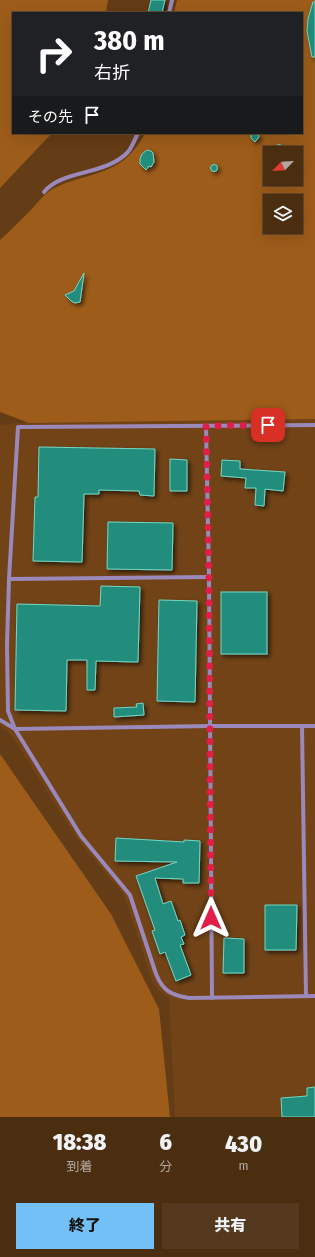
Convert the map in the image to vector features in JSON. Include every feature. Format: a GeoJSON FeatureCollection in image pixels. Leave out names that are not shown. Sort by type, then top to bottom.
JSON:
{"type":"FeatureCollection","features":[{"type":"Feature","properties":{"kind":"street"},"geometry":{"type":"LineString","coordinates":[[169,12],[172,0]]}},
{"type":"Feature","properties":{"kind":"street"},"geometry":{"type":"LineString","coordinates":[[44,192],[54,183],[115,162],[129,152],[138,134]]}},
{"type":"Feature","properties":{"kind":"street"},"geometry":{"type":"LineString","coordinates":[[315,425],[18,427],[9,579],[7,645],[8,711],[15,729],[81,836],[130,895],[159,981],[166,989],[174,995],[189,998],[315,996]]}},
{"type":"Feature","properties":{"kind":"street"},"geometry":{"type":"LineString","coordinates":[[206,426],[209,577],[212,998]]}},
{"type":"Feature","properties":{"kind":"street"},"geometry":{"type":"LineString","coordinates":[[9,579],[209,577]]}},
{"type":"Feature","properties":{"kind":"street"},"geometry":{"type":"LineString","coordinates":[[0,720],[15,729],[315,726]]}},
{"type":"Feature","properties":{"kind":"street"},"geometry":{"type":"LineString","coordinates":[[302,726],[306,996]]}},
{"type":"Feature","properties":{"kind":"shaded area"},"geometry":{"type":"Polygon","coordinates":[[[0,0],[108,0],[106,12],[12,12],[12,134],[51,134],[0,188],[0,0]]]}},
{"type":"Feature","properties":{"kind":"shaded area"},"geometry":{"type":"Polygon","coordinates":[[[177,0],[315,0],[315,419],[29,423],[0,412],[0,240],[48,192],[59,186],[104,171],[124,160],[133,151],[144,134],[303,134],[303,12],[174,12],[177,0]]]}},
{"type":"Feature","properties":{"kind":"shaded area"},"geometry":{"type":"Polygon","coordinates":[[[315,419],[315,1117],[175,1117],[169,998],[158,990],[152,981],[124,895],[77,839],[12,736],[0,726],[0,425],[27,422],[315,419]]]}},
{"type":"Feature","properties":{"kind":"shaded area"},"geometry":{"type":"Polygon","coordinates":[[[0,754],[111,914],[159,1009],[170,1117],[0,1117],[0,754]]]}},
{"type":"Feature","properties":{"kind":"building"},"geometry":{"type":"Polygon","coordinates":[[[151,0],[165,0],[162,12],[148,12],[151,0]]]}},
{"type":"Feature","properties":{"kind":"building"},"geometry":{"type":"Polygon","coordinates":[[[313,2],[315,2],[315,57],[312,57],[307,31],[308,19],[313,2]]]}},
{"type":"Feature","properties":{"kind":"building"},"geometry":{"type":"Polygon","coordinates":[[[251,134],[258,134],[259,137],[255,142],[251,138],[251,134]]]}},
{"type":"Feature","properties":{"kind":"building"},"geometry":{"type":"Polygon","coordinates":[[[147,150],[153,153],[154,162],[151,167],[149,166],[146,170],[140,164],[140,159],[142,154],[147,150]]]}},
{"type":"Feature","properties":{"kind":"building"},"geometry":{"type":"Polygon","coordinates":[[[214,164],[217,165],[217,171],[214,172],[211,171],[210,168],[211,165],[214,164]]]}},
{"type":"Feature","properties":{"kind":"building"},"geometry":{"type":"Polygon","coordinates":[[[84,273],[80,302],[75,303],[65,295],[74,291],[84,273]]]}},
{"type":"Feature","properties":{"kind":"building"},"geometry":{"type":"Polygon","coordinates":[[[39,447],[155,449],[154,496],[140,495],[139,491],[99,490],[99,494],[84,494],[82,562],[33,561],[35,497],[38,497],[39,447]]]}},
{"type":"Feature","properties":{"kind":"building"},"geometry":{"type":"Polygon","coordinates":[[[170,459],[187,460],[187,491],[170,491],[170,459]]]}},
{"type":"Feature","properties":{"kind":"building"},"geometry":{"type":"Polygon","coordinates":[[[222,460],[240,461],[240,469],[285,472],[283,491],[265,489],[264,506],[255,505],[256,488],[245,488],[246,478],[221,476],[222,460]]]}},
{"type":"Feature","properties":{"kind":"building"},"geometry":{"type":"Polygon","coordinates":[[[108,522],[173,523],[172,570],[107,569],[108,522]]]}},
{"type":"Feature","properties":{"kind":"building"},"geometry":{"type":"Polygon","coordinates":[[[101,586],[140,587],[138,662],[96,661],[95,690],[87,690],[87,660],[67,660],[66,711],[15,710],[17,604],[100,606],[101,586]]]}},
{"type":"Feature","properties":{"kind":"building"},"geometry":{"type":"Polygon","coordinates":[[[221,592],[267,592],[267,654],[221,654],[221,592]]]}},
{"type":"Feature","properties":{"kind":"building"},"geometry":{"type":"Polygon","coordinates":[[[159,600],[197,601],[195,702],[157,701],[159,600]]]}},
{"type":"Feature","properties":{"kind":"building"},"geometry":{"type":"Polygon","coordinates":[[[143,703],[144,715],[114,717],[114,708],[137,707],[136,704],[143,703]]]}},
{"type":"Feature","properties":{"kind":"building"},"geometry":{"type":"Polygon","coordinates":[[[116,838],[184,842],[184,840],[200,841],[199,883],[183,883],[183,879],[155,878],[163,904],[171,901],[178,921],[180,920],[185,935],[181,937],[184,944],[180,945],[191,975],[176,981],[165,952],[160,954],[152,931],[155,930],[136,876],[177,862],[115,861],[116,838]]]}},
{"type":"Feature","properties":{"kind":"building"},"geometry":{"type":"Polygon","coordinates":[[[265,905],[297,905],[296,950],[265,950],[265,905]]]}},
{"type":"Feature","properties":{"kind":"building"},"geometry":{"type":"Polygon","coordinates":[[[224,938],[244,939],[244,973],[223,973],[224,938]]]}},
{"type":"Feature","properties":{"kind":"building"},"geometry":{"type":"Polygon","coordinates":[[[315,1087],[315,1117],[282,1117],[281,1098],[307,1096],[307,1088],[315,1087]]]}},
{"type":"Feature","properties":{"kind":"route"},"geometry":{"type":"LineString","coordinates":[[211,918],[209,577],[206,426],[268,425]]}}]}
